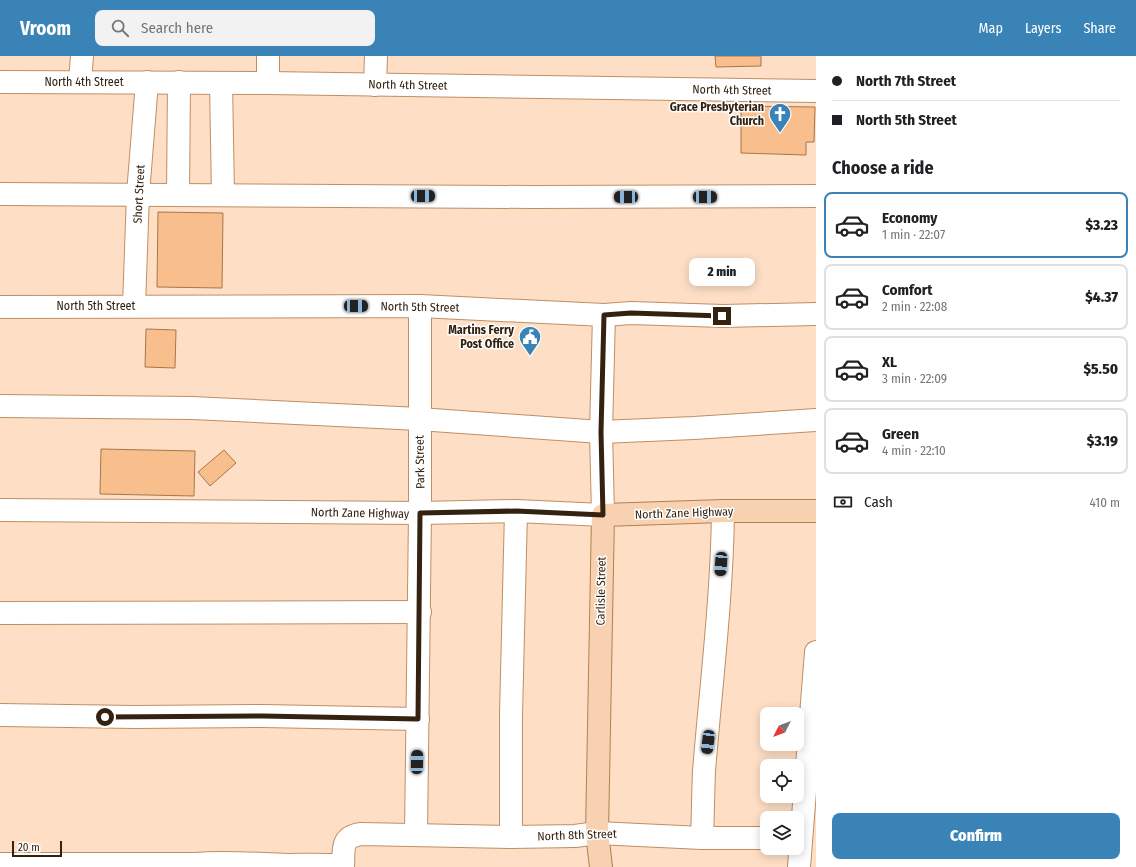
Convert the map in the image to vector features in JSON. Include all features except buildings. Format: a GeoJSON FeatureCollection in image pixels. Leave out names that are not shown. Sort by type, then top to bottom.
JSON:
{"type":"FeatureCollection","features":[{"type":"Feature","properties":{"kind":"main road","name":"North Zane Highway"},"geometry":{"type":"LineString","coordinates":[[603,515],[723,511],[816,511]]}},
{"type":"Feature","properties":{"kind":"main road","name":"Carlisle Street"},"geometry":{"type":"LineString","coordinates":[[602,867],[597,833],[603,515]]}},
{"type":"Feature","properties":{"kind":"street"},"geometry":{"type":"LineString","coordinates":[[80,82],[82,56]]}},
{"type":"Feature","properties":{"kind":"street"},"geometry":{"type":"LineString","coordinates":[[268,56],[268,83]]}},
{"type":"Feature","properties":{"kind":"street"},"geometry":{"type":"LineString","coordinates":[[375,85],[376,56]]}},
{"type":"Feature","properties":{"kind":"street","name":"North 4th Street"},"geometry":{"type":"LineString","coordinates":[[0,82],[268,83],[816,92]]}},
{"type":"Feature","properties":{"kind":"street","name":"Short Street"},"geometry":{"type":"LineString","coordinates":[[134,306],[138,194],[147,82]]}},
{"type":"Feature","properties":{"kind":"street"},"geometry":{"type":"LineString","coordinates":[[178,195],[179,82]]}},
{"type":"Feature","properties":{"kind":"street"},"geometry":{"type":"LineString","coordinates":[[221,83],[223,195]]}},
{"type":"Feature","properties":{"kind":"street"},"geometry":{"type":"LineString","coordinates":[[0,194],[523,197],[816,196]]}},
{"type":"Feature","properties":{"kind":"street","name":"North 5th Street"},"geometry":{"type":"LineString","coordinates":[[0,307],[420,306],[604,315],[631,313],[722,316],[816,314]]}},
{"type":"Feature","properties":{"kind":"street","name":"Park Street"},"geometry":{"type":"LineString","coordinates":[[416,834],[420,612],[420,306]]}},
{"type":"Feature","properties":{"kind":"street","name":"Carlisle Street"},"geometry":{"type":"LineString","coordinates":[[603,515],[601,432],[604,315]]}},
{"type":"Feature","properties":{"kind":"street"},"geometry":{"type":"LineString","coordinates":[[0,406],[192,408],[419,419],[601,432],[816,420]]}},
{"type":"Feature","properties":{"kind":"street","name":"North Zane Highway"},"geometry":{"type":"LineString","coordinates":[[0,510],[420,513],[516,511],[603,515]]}},
{"type":"Feature","properties":{"kind":"street"},"geometry":{"type":"LineString","coordinates":[[511,837],[511,714],[516,511]]}},
{"type":"Feature","properties":{"kind":"street"},"geometry":{"type":"LineString","coordinates":[[702,838],[704,772],[716,642],[723,511]]}},
{"type":"Feature","properties":{"kind":"street"},"geometry":{"type":"LineString","coordinates":[[0,612],[420,612]]}},
{"type":"Feature","properties":{"kind":"street"},"geometry":{"type":"LineString","coordinates":[[801,811],[816,652]]}},
{"type":"Feature","properties":{"kind":"street"},"geometry":{"type":"LineString","coordinates":[[0,715],[135,717],[263,716],[418,719]]}},
{"type":"Feature","properties":{"kind":"street","name":"North 8th Street"},"geometry":{"type":"LineString","coordinates":[[343,867],[344,845],[348,838],[361,834],[511,837],[575,836],[597,833],[702,838],[760,838]]}},
{"type":"Feature","properties":{"kind":"street"},"geometry":{"type":"LineString","coordinates":[[799,855],[799,867]]}},
{"type":"Feature","properties":{"kind":"street"},"geometry":{"type":"LineString","coordinates":[[0,864],[194,864],[217,862],[288,865],[328,864],[343,867]]}},
{"type":"Feature","properties":{"kind":"place","name":"Grace Presbyterian Church"},"geometry":{"type":"Point","coordinates":[780,134]}},
{"type":"Feature","properties":{"kind":"place","name":"Martins Ferry Post Office"},"geometry":{"type":"Point","coordinates":[530,356]}},
{"type":"Feature","properties":{"kind":"route"},"geometry":{"type":"LineString","coordinates":[[105,717],[263,716],[418,719],[420,513],[516,511],[603,515],[601,432],[604,315],[631,313],[722,316]]}}]}
